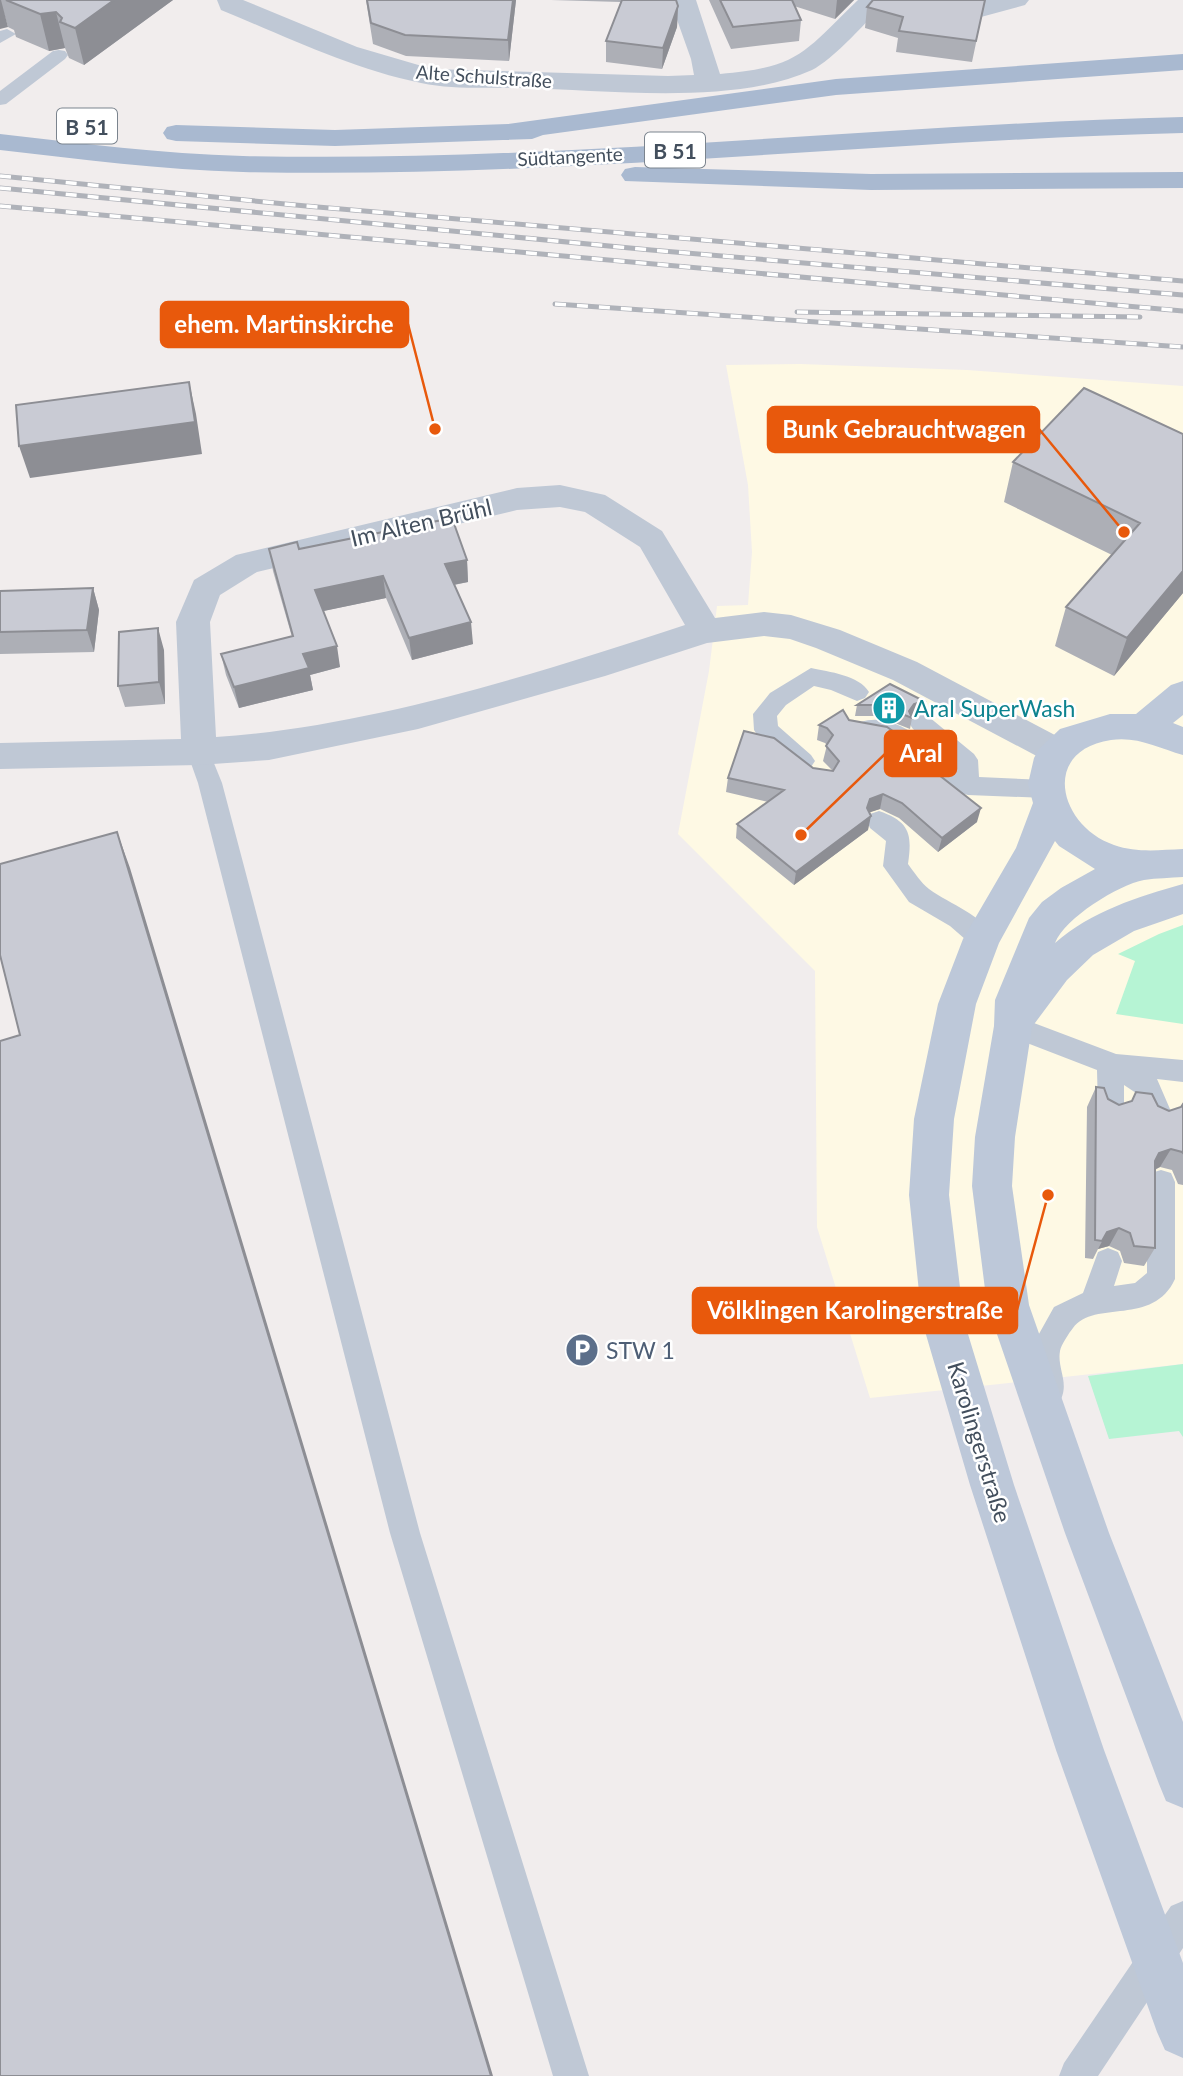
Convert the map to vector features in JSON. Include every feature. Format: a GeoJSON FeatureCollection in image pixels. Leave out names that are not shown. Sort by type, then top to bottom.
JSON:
{"type":"FeatureCollection","features":[{"type":"Feature","properties":{"kind":"main road"},"geometry":{"type":"LineString","coordinates":[[501,133],[836,87],[1183,62]]}},
{"type":"Feature","properties":{"kind":"main road","name":"Südtangente"},"geometry":{"type":"LineString","coordinates":[[0,142],[170,146],[971,110],[1183,106]]}},
{"type":"Feature","properties":{"kind":"main road","name":"Südtangente"},"geometry":{"type":"LineString","coordinates":[[147,132],[170,146],[240,164],[441,162],[1029,129],[1183,125]]}},
{"type":"Feature","properties":{"kind":"main road"},"geometry":{"type":"LineString","coordinates":[[441,162],[554,172],[768,179],[1183,180]]}},
{"type":"Feature","properties":{"kind":"main road"},"geometry":{"type":"LineString","coordinates":[[1142,728],[1166,711],[1183,694]]}},
{"type":"Feature","properties":{"kind":"main road"},"geometry":{"type":"LineString","coordinates":[[1058,752],[1071,741],[1096,730],[1125,726],[1142,728],[1183,742]]}},
{"type":"Feature","properties":{"kind":"main road","name":"Karolingerstraße"},"geometry":{"type":"LineString","coordinates":[[1058,752],[1050,766],[1047,797],[1033,851],[982,940],[957,1004],[934,1119],[929,1195],[943,1321],[992,1485],[1080,1750],[1183,2032]]}},
{"type":"Feature","properties":{"kind":"main road"},"geometry":{"type":"LineString","coordinates":[[1047,797],[1057,822],[1078,843],[1105,859],[1152,868],[1183,863]]}},
{"type":"Feature","properties":{"kind":"main road"},"geometry":{"type":"LineString","coordinates":[[1136,867],[1074,898],[1055,913],[1042,929],[1014,1000],[1013,1026],[995,1137],[992,1186],[1008,1305],[1060,1460],[1183,1784]]}},
{"type":"Feature","properties":{"kind":"main road"},"geometry":{"type":"LineString","coordinates":[[1013,1026],[1066,956],[1089,937],[1129,916],[1183,899]]}},
{"type":"Feature","properties":{"kind":"street"},"geometry":{"type":"LineString","coordinates":[[683,0],[704,59],[708,82]]}},
{"type":"Feature","properties":{"kind":"street","name":"Alte Schulstraße"},"geometry":{"type":"LineString","coordinates":[[230,2],[386,65],[423,75],[574,82],[708,82],[768,76],[806,63],[872,0]]}},
{"type":"Feature","properties":{"kind":"street"},"geometry":{"type":"LineString","coordinates":[[930,0],[981,9],[1016,0]]}},
{"type":"Feature","properties":{"kind":"street","name":"Im Alten Brühl"},"geometry":{"type":"LineString","coordinates":[[199,752],[194,622],[206,588],[247,563],[517,499],[560,496],[594,503],[651,539],[705,631]]}},
{"type":"Feature","properties":{"kind":"street"},"geometry":{"type":"LineString","coordinates":[[0,756],[199,752],[270,747],[418,716],[605,664],[705,631],[764,624],[791,627],[828,639],[905,671],[1058,752]]}},
{"type":"Feature","properties":{"kind":"lane"},"geometry":{"type":"LineString","coordinates":[[4,111],[59,55]]}},
{"type":"Feature","properties":{"kind":"lane"},"geometry":{"type":"LineString","coordinates":[[822,776],[810,755],[766,730],[765,714],[778,699],[811,677],[836,682],[857,692]]}},
{"type":"Feature","properties":{"kind":"lane"},"geometry":{"type":"LineString","coordinates":[[922,723],[966,760],[968,786]]}},
{"type":"Feature","properties":{"kind":"lane"},"geometry":{"type":"LineString","coordinates":[[855,726],[891,731],[968,786],[1047,797]]}},
{"type":"Feature","properties":{"kind":"lane"},"geometry":{"type":"LineString","coordinates":[[199,752],[211,783],[405,1533],[570,2076]]}},
{"type":"Feature","properties":{"kind":"lane"},"geometry":{"type":"LineString","coordinates":[[879,821],[898,837],[895,866],[918,895],[959,919],[982,940]]}},
{"type":"Feature","properties":{"kind":"lane"},"geometry":{"type":"LineString","coordinates":[[1013,1026],[1110,1063],[1146,1085],[1160,1116]]}},
{"type":"Feature","properties":{"kind":"lane"},"geometry":{"type":"LineString","coordinates":[[1110,1063],[1183,1071]]}},
{"type":"Feature","properties":{"kind":"lane"},"geometry":{"type":"LineString","coordinates":[[1110,1063],[1111,1110]]}},
{"type":"Feature","properties":{"kind":"lane"},"geometry":{"type":"LineString","coordinates":[[1060,1460],[1045,1350],[1064,1316],[1094,1302],[1142,1295],[1172,1274],[1160,1182]]}},
{"type":"Feature","properties":{"kind":"lane"},"geometry":{"type":"LineString","coordinates":[[1094,1302],[1108,1261]]}},
{"type":"Feature","properties":{"kind":"lane"},"geometry":{"type":"LineString","coordinates":[[1077,2076],[1183,1918]]}},
{"type":"Feature","properties":{"kind":"shaded area"},"geometry":{"type":"Polygon","coordinates":[[[800,364],[967,370],[1183,386],[1183,1364],[870,1398],[817,1227],[815,971],[678,834],[709,671],[717,606],[748,605],[752,552],[748,485],[726,365],[800,364]]]}},
{"type":"Feature","properties":{"kind":"green space"},"geometry":{"type":"Polygon","coordinates":[[[1183,925],[1183,1024],[1116,1014],[1135,961],[1118,954],[1183,925]]]}},
{"type":"Feature","properties":{"kind":"green space"},"geometry":{"type":"Polygon","coordinates":[[[1183,1364],[1183,1437],[1179,1431],[1109,1439],[1088,1376],[1183,1364]]]}},
{"type":"Feature","properties":{"kind":"building"},"geometry":{"type":"Polygon","coordinates":[[[6,0],[114,0],[75,28],[60,22],[62,18],[56,12],[40,14],[6,0]]]}},
{"type":"Feature","properties":{"kind":"building"},"geometry":{"type":"Polygon","coordinates":[[[367,0],[513,0],[508,40],[405,35],[371,23],[367,0]]]}},
{"type":"Feature","properties":{"kind":"building"},"geometry":{"type":"Polygon","coordinates":[[[622,0],[676,0],[678,6],[663,48],[606,41],[622,0]]]}},
{"type":"Feature","properties":{"kind":"building"},"geometry":{"type":"Polygon","coordinates":[[[720,0],[792,0],[801,20],[733,27],[720,0]]]}},
{"type":"Feature","properties":{"kind":"building"},"geometry":{"type":"Polygon","coordinates":[[[873,0],[985,0],[976,41],[899,31],[903,17],[867,7],[873,0]]]}},
{"type":"Feature","properties":{"kind":"building"},"geometry":{"type":"Polygon","coordinates":[[[189,382],[195,422],[19,446],[16,405],[189,382]]]}},
{"type":"Feature","properties":{"kind":"building"},"geometry":{"type":"Polygon","coordinates":[[[1084,388],[1183,434],[1183,571],[1127,638],[1066,607],[1140,523],[1013,462],[1084,388]]]}},
{"type":"Feature","properties":{"kind":"building"},"geometry":{"type":"Polygon","coordinates":[[[452,518],[467,560],[445,564],[471,622],[409,638],[383,576],[315,590],[337,646],[303,654],[309,668],[234,687],[221,654],[293,636],[269,549],[297,542],[299,549],[452,518]]]}},
{"type":"Feature","properties":{"kind":"building"},"geometry":{"type":"Polygon","coordinates":[[[93,588],[87,630],[0,632],[0,591],[93,588]]]}},
{"type":"Feature","properties":{"kind":"building"},"geometry":{"type":"Polygon","coordinates":[[[158,628],[159,682],[118,686],[119,632],[158,628]]]}},
{"type":"Feature","properties":{"kind":"building"},"geometry":{"type":"Polygon","coordinates":[[[890,684],[924,701],[914,704],[909,711],[912,718],[879,705],[857,705],[890,684]]]}},
{"type":"Feature","properties":{"kind":"building"},"geometry":{"type":"Polygon","coordinates":[[[843,710],[849,720],[887,727],[901,737],[897,742],[981,808],[942,838],[902,803],[883,794],[870,799],[867,808],[871,816],[796,872],[737,824],[784,790],[728,778],[744,731],[774,738],[813,768],[833,771],[839,761],[826,746],[833,735],[827,728],[819,725],[843,710]]]}},
{"type":"Feature","properties":{"kind":"building"},"geometry":{"type":"Polygon","coordinates":[[[117,832],[491,2076],[0,2076],[0,1041],[20,1035],[0,955],[0,864],[117,832]]]}},
{"type":"Feature","properties":{"kind":"building"},"geometry":{"type":"Polygon","coordinates":[[[1096,1087],[1104,1088],[1108,1099],[1119,1105],[1132,1101],[1136,1092],[1152,1094],[1158,1106],[1169,1111],[1183,1104],[1183,1153],[1171,1149],[1159,1153],[1155,1161],[1155,1248],[1134,1246],[1130,1233],[1119,1228],[1107,1232],[1102,1241],[1095,1240],[1096,1087]]]}},
{"type":"Feature","properties":{"kind":"railway"},"geometry":{"type":"LineString","coordinates":[[0,176],[306,206],[1183,281]]}},
{"type":"Feature","properties":{"kind":"railway"},"geometry":{"type":"LineString","coordinates":[[0,188],[651,250],[1183,295]]}},
{"type":"Feature","properties":{"kind":"railway"},"geometry":{"type":"LineString","coordinates":[[0,206],[1183,311]]}},
{"type":"Feature","properties":{"kind":"railway"},"geometry":{"type":"LineString","coordinates":[[555,304],[1183,347]]}},
{"type":"Feature","properties":{"kind":"railway"},"geometry":{"type":"LineString","coordinates":[[797,312],[1140,317]]}},
{"type":"Feature","properties":{"kind":"place","name":"ehem. Martinskirche"},"geometry":{"type":"Point","coordinates":[435,429]}},
{"type":"Feature","properties":{"kind":"place","name":"Bunk Gebrauchtwagen"},"geometry":{"type":"Point","coordinates":[1124,532]}},
{"type":"Feature","properties":{"kind":"place","name":"Aral SuperWash"},"geometry":{"type":"Point","coordinates":[889,708]}},
{"type":"Feature","properties":{"kind":"place","name":"Aral"},"geometry":{"type":"Point","coordinates":[801,835]}},
{"type":"Feature","properties":{"kind":"place","name":"Völklingen Karolingerstraße"},"geometry":{"type":"Point","coordinates":[1048,1195]}},
{"type":"Feature","properties":{"kind":"place","name":"STW 1"},"geometry":{"type":"Point","coordinates":[582,1350]}}]}
